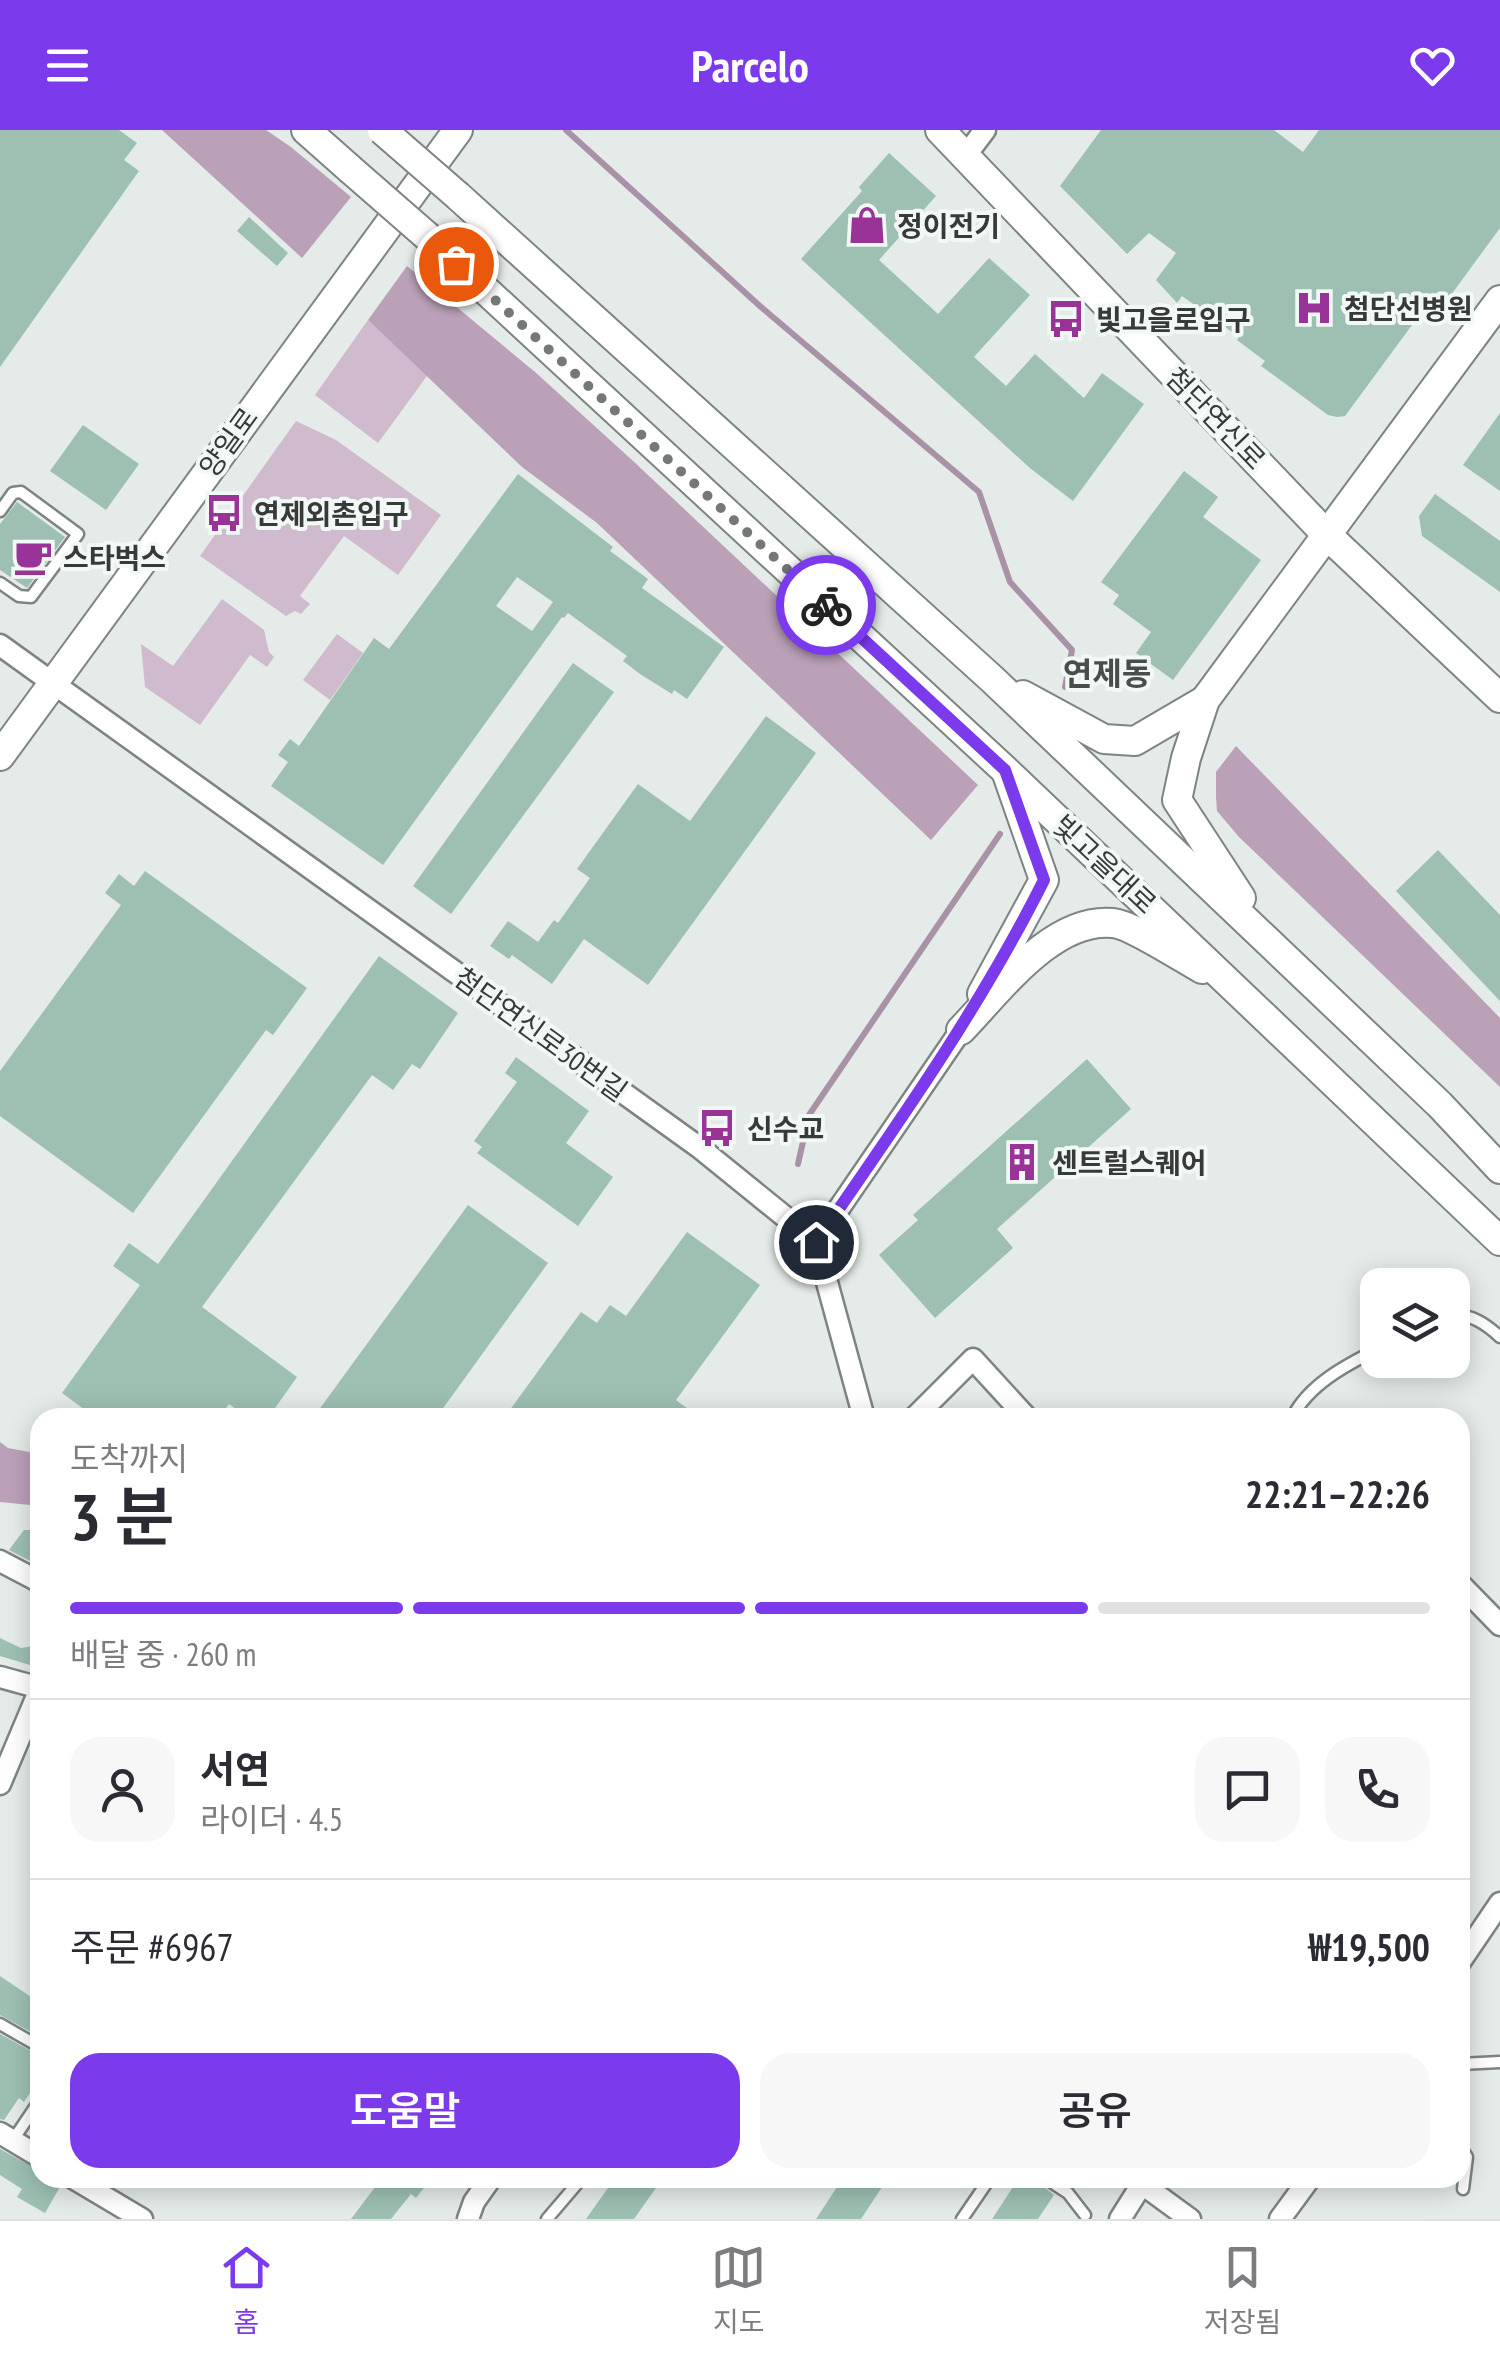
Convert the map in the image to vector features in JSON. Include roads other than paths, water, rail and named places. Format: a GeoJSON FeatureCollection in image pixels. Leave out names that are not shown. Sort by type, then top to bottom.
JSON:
{"type":"FeatureCollection","features":[{"type":"Feature","properties":{"kind":"main road","name":"빛고을대로"},"geometry":{"type":"LineString","coordinates":[[306,130],[1005,770],[1500,1241]]}},
{"type":"Feature","properties":{"kind":"main road","name":"빛고을대로"},"geometry":{"type":"LineString","coordinates":[[382,130],[992,679],[1273,944],[1500,1166]]}},
{"type":"Feature","properties":{"kind":"main road","name":"양일로"},"geometry":{"type":"LineString","coordinates":[[0,756],[458,130]]}},
{"type":"Feature","properties":{"kind":"main road","name":"첨단연신로"},"geometry":{"type":"LineString","coordinates":[[940,130],[1327,536],[1500,698]]}},
{"type":"Feature","properties":{"kind":"main road"},"geometry":{"type":"LineString","coordinates":[[1273,944],[1177,800],[1204,700],[1499,304]]}},
{"type":"Feature","properties":{"kind":"main road"},"geometry":{"type":"LineString","coordinates":[[992,679],[1104,739],[1135,741],[1204,700]]}},
{"type":"Feature","properties":{"kind":"main road"},"geometry":{"type":"LineString","coordinates":[[961,1030],[1044,880],[1005,770]]}},
{"type":"Feature","properties":{"kind":"main road"},"geometry":{"type":"LineString","coordinates":[[961,1030],[1046,943],[1074,928],[1115,922],[1236,987]]}},
{"type":"Feature","properties":{"kind":"main road"},"geometry":{"type":"LineString","coordinates":[[1400,1146],[1500,1255]]}},
{"type":"Feature","properties":{"kind":"street"},"geometry":{"type":"LineString","coordinates":[[966,155],[985,130]]}},
{"type":"Feature","properties":{"kind":"street","name":"첨단연신로30번길"},"geometry":{"type":"LineString","coordinates":[[0,645],[700,1148],[816,1242]]}},
{"type":"Feature","properties":{"kind":"street"},"geometry":{"type":"LineString","coordinates":[[861,1408],[816,1242],[961,1030]]}},
{"type":"Feature","properties":{"kind":"street"},"geometry":{"type":"LineString","coordinates":[[924,1408],[974,1359],[1018,1408]]}},
{"type":"Feature","properties":{"kind":"street"},"geometry":{"type":"LineString","coordinates":[[0,1561],[30,1577]]}},
{"type":"Feature","properties":{"kind":"street"},"geometry":{"type":"LineString","coordinates":[[1470,1594],[1500,1625]]}},
{"type":"Feature","properties":{"kind":"street"},"geometry":{"type":"LineString","coordinates":[[0,1677],[30,1685]]}},
{"type":"Feature","properties":{"kind":"street"},"geometry":{"type":"LineString","coordinates":[[0,1784],[30,1712]]}},
{"type":"Feature","properties":{"kind":"street"},"geometry":{"type":"LineString","coordinates":[[1470,1947],[1500,1903]]}},
{"type":"Feature","properties":{"kind":"street"},"geometry":{"type":"LineString","coordinates":[[6,2137],[30,2151]]}},
{"type":"Feature","properties":{"kind":"street"},"geometry":{"type":"LineString","coordinates":[[90,2188],[142,2219]]}},
{"type":"Feature","properties":{"kind":"street"},"geometry":{"type":"LineString","coordinates":[[105,2197],[110,2188]]}},
{"type":"Feature","properties":{"kind":"street"},"geometry":{"type":"LineString","coordinates":[[468,2219],[484,2188]]}},
{"type":"Feature","properties":{"kind":"street"},"geometry":{"type":"LineString","coordinates":[[1120,2219],[1133,2188]]}},
{"type":"Feature","properties":{"kind":"street"},"geometry":{"type":"LineString","coordinates":[[1146,2188],[1190,2219]]}},
{"type":"Feature","properties":{"kind":"street"},"geometry":{"type":"LineString","coordinates":[[1280,2219],[1303,2188]]}},
{"type":"Feature","properties":{"kind":"lane"},"geometry":{"type":"LineString","coordinates":[[0,511],[14,493],[21,492],[78,534],[31,597],[19,596],[0,583]]}},
{"type":"Feature","properties":{"kind":"lane"},"geometry":{"type":"LineString","coordinates":[[1470,1318],[1484,1322],[1500,1336]]}},
{"type":"Feature","properties":{"kind":"lane"},"geometry":{"type":"LineString","coordinates":[[1297,1408],[1338,1370],[1360,1358]]}},
{"type":"Feature","properties":{"kind":"lane"},"geometry":{"type":"LineString","coordinates":[[0,2024],[30,2041]]}},
{"type":"Feature","properties":{"kind":"lane"},"geometry":{"type":"LineString","coordinates":[[1470,2064],[1500,2062]]}},
{"type":"Feature","properties":{"kind":"lane"},"geometry":{"type":"LineString","coordinates":[[6,2137],[30,2111]]}},
{"type":"Feature","properties":{"kind":"lane"},"geometry":{"type":"LineString","coordinates":[[547,2219],[573,2188]]}},
{"type":"Feature","properties":{"kind":"lane"},"geometry":{"type":"LineString","coordinates":[[962,2219],[983,2188]]}},
{"type":"Feature","properties":{"kind":"lane"},"geometry":{"type":"LineString","coordinates":[[1060,2188],[1084,2215]]}},
{"type":"Feature","properties":{"kind":"waterway"},"geometry":{"type":"LineString","coordinates":[[566,130],[761,307],[979,492],[1010,582],[1072,650],[1065,687]]}},
{"type":"Feature","properties":{"kind":"waterway"},"geometry":{"type":"LineString","coordinates":[[798,1164],[809,1115],[1000,834]]}},
{"type":"Feature","properties":{"kind":"place","name":"정이전기"},"geometry":{"type":"Point","coordinates":[867,225]}},
{"type":"Feature","properties":{"kind":"place","name":"첨단선병원"},"geometry":{"type":"Point","coordinates":[1314,308]}},
{"type":"Feature","properties":{"kind":"place","name":"빛고을로입구"},"geometry":{"type":"Point","coordinates":[1066,319]}},
{"type":"Feature","properties":{"kind":"place","name":"연제외촌입구"},"geometry":{"type":"Point","coordinates":[224,513]}},
{"type":"Feature","properties":{"kind":"place","name":"스타벅스"},"geometry":{"type":"Point","coordinates":[33,557]}},
{"type":"Feature","properties":{"kind":"place","name":"신수교"},"geometry":{"type":"Point","coordinates":[717,1128]}},
{"type":"Feature","properties":{"kind":"place","name":"센트럴스퀘어"},"geometry":{"type":"Point","coordinates":[1022,1162]}},
{"type":"Feature","properties":{"kind":"district","name":"연제동"},"geometry":{"type":"Point","coordinates":[1107,673]}}]}
